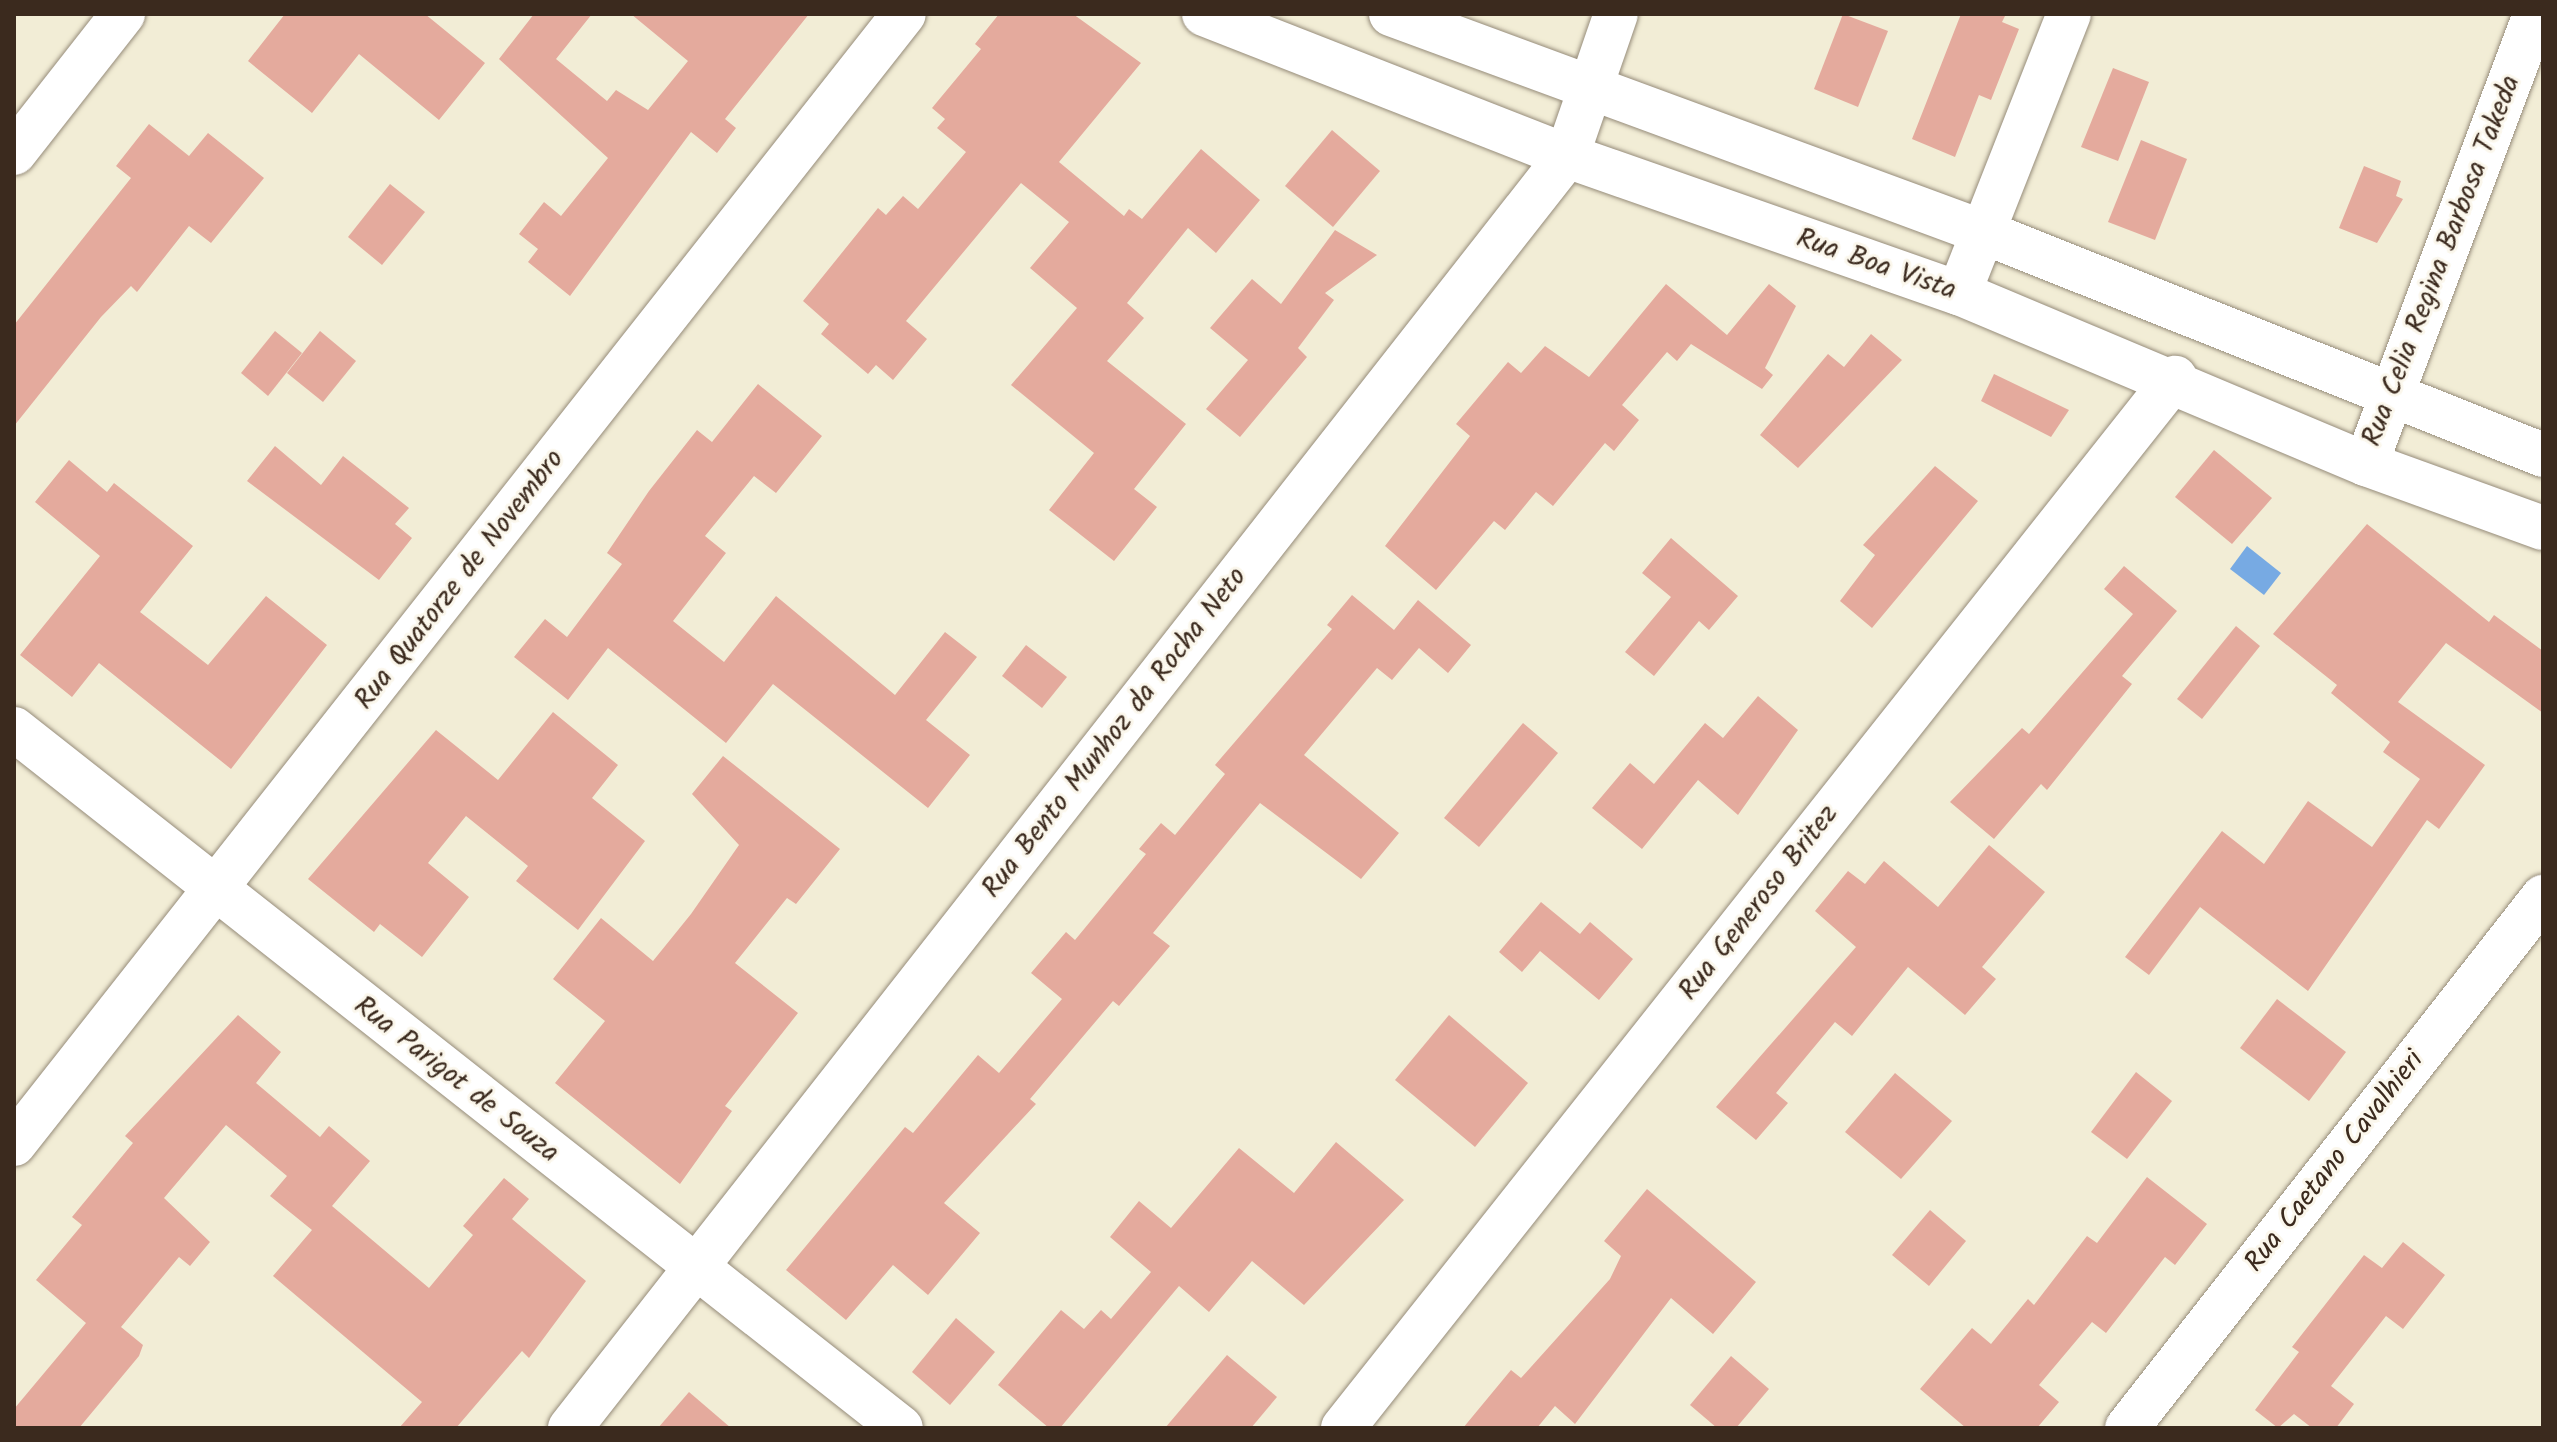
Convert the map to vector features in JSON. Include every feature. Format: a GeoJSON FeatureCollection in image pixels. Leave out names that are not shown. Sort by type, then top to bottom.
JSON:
{"type":"FeatureCollection","features":[{"type":"Feature","properties":{"kind":"street"},"geometry":{"type":"LineString","coordinates":[[14,153],[123,14]]}},
{"type":"Feature","properties":{"kind":"street","name":"Rua Quatorze de Novembro"},"geometry":{"type":"LineString","coordinates":[[14,1144],[216,892],[904,14]]}},
{"type":"Feature","properties":{"kind":"street","name":"Rua Boa Vista"},"geometry":{"type":"LineString","coordinates":[[1204,14],[1567,156],[1959,293],[2175,378],[2366,464],[2543,528]]}},
{"type":"Feature","properties":{"kind":"street"},"geometry":{"type":"LineString","coordinates":[[1391,14],[1983,232],[2389,397],[2543,455]]}},
{"type":"Feature","properties":{"kind":"street","name":"Rua Bento Munhoz da Rocha Neto"},"geometry":{"type":"LineString","coordinates":[[570,1428],[1567,156],[1588,85],[1616,14]]}},
{"type":"Feature","properties":{"kind":"street"},"geometry":{"type":"LineString","coordinates":[[1959,293],[2069,14]]}},
{"type":"Feature","properties":{"kind":"street","name":"Rua Celia Regina Barbosa Takeda"},"geometry":{"type":"LineString","coordinates":[[2366,464],[2535,14]]}},
{"type":"Feature","properties":{"kind":"street","name":"Rua Generoso Britez"},"geometry":{"type":"LineString","coordinates":[[1343,1428],[2175,378]]}},
{"type":"Feature","properties":{"kind":"street","name":"Rua Parigot de Souza"},"geometry":{"type":"LineString","coordinates":[[14,729],[216,892],[901,1428]]}},
{"type":"Feature","properties":{"kind":"street","name":"Rua Caetano Cavalhieri"},"geometry":{"type":"LineString","coordinates":[[2127,1428],[2543,897]]}},
{"type":"Feature","properties":{"kind":"water"},"geometry":{"type":"Polygon","coordinates":[[[2247,546],[2281,573],[2264,595],[2230,569],[2247,546]]]}},
{"type":"Feature","properties":{"kind":"building"},"geometry":{"type":"Polygon","coordinates":[[[285,14],[425,14],[485,63],[439,120],[359,54],[312,113],[248,61],[285,14]]]}},
{"type":"Feature","properties":{"kind":"building"},"geometry":{"type":"Polygon","coordinates":[[[534,14],[592,14],[556,59],[607,101],[616,90],[648,110],[688,61],[631,14],[809,14],[725,119],[736,128],[717,153],[691,132],[570,296],[528,262],[538,249],[519,234],[544,202],[561,216],[608,158],[499,59],[534,14]]]}},
{"type":"Feature","properties":{"kind":"building"},"geometry":{"type":"Polygon","coordinates":[[[999,14],[1073,14],[1141,63],[1059,162],[1124,216],[1129,209],[1142,219],[1201,149],[1260,200],[1216,253],[1188,228],[1127,303],[1144,318],[1107,361],[1186,424],[1134,489],[1157,507],[1114,561],[1049,510],[1094,453],[1011,385],[1077,308],[1030,268],[1069,222],[1021,183],[906,321],[927,339],[893,380],[876,365],[868,374],[821,334],[829,324],[803,301],[878,208],[886,215],[903,196],[918,209],[966,152],[937,128],[945,119],[932,108],[981,49],[975,44],[999,14]]]}},
{"type":"Feature","properties":{"kind":"building"},"geometry":{"type":"Polygon","coordinates":[[[1843,14],[1888,31],[1858,107],[1814,89],[1843,14]]]}},
{"type":"Feature","properties":{"kind":"building"},"geometry":{"type":"Polygon","coordinates":[[[1961,14],[2006,14],[2002,22],[2019,29],[1991,100],[1979,95],[1955,157],[1912,139],[1961,14]]]}},
{"type":"Feature","properties":{"kind":"building"},"geometry":{"type":"Polygon","coordinates":[[[2113,68],[2149,82],[2118,161],[2081,147],[2113,68]]]}},
{"type":"Feature","properties":{"kind":"building"},"geometry":{"type":"Polygon","coordinates":[[[149,124],[189,156],[208,133],[264,178],[211,243],[189,226],[137,292],[131,286],[101,317],[14,426],[14,325],[131,178],[116,166],[149,124]]]}},
{"type":"Feature","properties":{"kind":"building"},"geometry":{"type":"Polygon","coordinates":[[[1332,130],[1380,171],[1333,227],[1285,186],[1332,130]]]}},
{"type":"Feature","properties":{"kind":"building"},"geometry":{"type":"Polygon","coordinates":[[[2141,140],[2187,159],[2155,240],[2108,222],[2141,140]]]}},
{"type":"Feature","properties":{"kind":"building"},"geometry":{"type":"Polygon","coordinates":[[[2364,166],[2401,181],[2396,196],[2403,199],[2377,243],[2339,228],[2364,166]]]}},
{"type":"Feature","properties":{"kind":"building"},"geometry":{"type":"Polygon","coordinates":[[[390,184],[425,212],[382,265],[348,237],[390,184]]]}},
{"type":"Feature","properties":{"kind":"building"},"geometry":{"type":"Polygon","coordinates":[[[1335,230],[1377,255],[1325,293],[1334,300],[1298,348],[1307,357],[1240,437],[1206,409],[1248,360],[1210,328],[1252,279],[1281,304],[1335,230]]]}},
{"type":"Feature","properties":{"kind":"building"},"geometry":{"type":"Polygon","coordinates":[[[1666,284],[1727,335],[1769,284],[1796,306],[1765,368],[1773,375],[1762,389],[1691,344],[1677,361],[1667,352],[1622,405],[1639,420],[1614,451],[1605,443],[1553,506],[1536,492],[1505,530],[1494,521],[1436,590],[1385,546],[1470,436],[1456,424],[1508,362],[1521,373],[1545,346],[1589,377],[1666,284]]]}},
{"type":"Feature","properties":{"kind":"building"},"geometry":{"type":"Polygon","coordinates":[[[275,331],[302,353],[268,396],[241,373],[275,331]]]}},
{"type":"Feature","properties":{"kind":"building"},"geometry":{"type":"Polygon","coordinates":[[[320,331],[356,361],[323,402],[287,373],[320,331]]]}},
{"type":"Feature","properties":{"kind":"building"},"geometry":{"type":"Polygon","coordinates":[[[1871,334],[1902,360],[1798,468],[1760,435],[1828,354],[1844,367],[1871,334]]]}},
{"type":"Feature","properties":{"kind":"building"},"geometry":{"type":"Polygon","coordinates":[[[1994,374],[2069,410],[2051,437],[1981,401],[1994,374]]]}},
{"type":"Feature","properties":{"kind":"building"},"geometry":{"type":"Polygon","coordinates":[[[758,384],[822,436],[776,493],[754,476],[705,536],[726,553],[673,621],[724,662],[776,596],[895,695],[945,632],[977,657],[926,720],[970,755],[928,808],[773,684],[726,743],[608,648],[568,700],[514,657],[545,619],[567,637],[622,564],[607,553],[649,491],[697,430],[712,442],[758,384]]]}},
{"type":"Feature","properties":{"kind":"building"},"geometry":{"type":"Polygon","coordinates":[[[275,446],[321,485],[343,456],[409,508],[395,524],[412,538],[379,580],[247,481],[275,446]]]}},
{"type":"Feature","properties":{"kind":"building"},"geometry":{"type":"Polygon","coordinates":[[[2214,450],[2272,498],[2232,544],[2175,497],[2214,450]]]}},
{"type":"Feature","properties":{"kind":"building"},"geometry":{"type":"Polygon","coordinates":[[[69,460],[107,492],[114,483],[193,546],[140,612],[208,665],[266,596],[327,645],[231,769],[99,663],[72,697],[20,655],[100,556],[35,502],[69,460]]]}},
{"type":"Feature","properties":{"kind":"building"},"geometry":{"type":"Polygon","coordinates":[[[1935,466],[1978,501],[1872,628],[1840,601],[1875,555],[1863,545],[1935,466]]]}},
{"type":"Feature","properties":{"kind":"building"},"geometry":{"type":"Polygon","coordinates":[[[2367,524],[2489,622],[2494,615],[2543,651],[2543,713],[2446,643],[2398,702],[2485,765],[2439,829],[2427,820],[2308,991],[2200,907],[2149,975],[2125,957],[2222,831],[2264,864],[2308,801],[2372,847],[2420,779],[2383,752],[2390,742],[2331,693],[2337,685],[2273,634],[2367,524]]]}},
{"type":"Feature","properties":{"kind":"building"},"geometry":{"type":"Polygon","coordinates":[[[1671,538],[1738,596],[1709,630],[1699,621],[1654,676],[1625,652],[1671,597],[1642,573],[1671,538]]]}},
{"type":"Feature","properties":{"kind":"building"},"geometry":{"type":"Polygon","coordinates":[[[2124,566],[2177,611],[2122,676],[2132,684],[2047,790],[2041,784],[1994,839],[1950,802],[2022,728],[2029,734],[2133,614],[2104,589],[2124,566]]]}},
{"type":"Feature","properties":{"kind":"building"},"geometry":{"type":"Polygon","coordinates":[[[1352,595],[1394,630],[1418,600],[1471,645],[1448,673],[1419,648],[1392,680],[1377,668],[1304,755],[1399,833],[1361,879],[1260,803],[1153,933],[1170,946],[1119,1006],[1113,1001],[1030,1099],[1036,1104],[944,1203],[980,1233],[928,1295],[893,1265],[846,1320],[786,1270],[905,1127],[913,1133],[978,1055],[999,1073],[1062,999],[1031,973],[1066,932],[1075,940],[1146,854],[1139,849],[1161,823],[1175,835],[1225,774],[1215,765],[1332,629],[1327,625],[1352,595]]]}},
{"type":"Feature","properties":{"kind":"building"},"geometry":{"type":"Polygon","coordinates":[[[2236,626],[2260,646],[2202,719],[2177,699],[2236,626]]]}},
{"type":"Feature","properties":{"kind":"building"},"geometry":{"type":"Polygon","coordinates":[[[1026,645],[1067,677],[1042,708],[1002,676],[1026,645]]]}},
{"type":"Feature","properties":{"kind":"building"},"geometry":{"type":"Polygon","coordinates":[[[1758,696],[1798,730],[1738,815],[1698,780],[1642,849],[1592,808],[1630,763],[1654,784],[1705,723],[1723,738],[1758,696]]]}},
{"type":"Feature","properties":{"kind":"building"},"geometry":{"type":"Polygon","coordinates":[[[553,712],[618,765],[592,798],[645,841],[578,930],[516,881],[528,866],[466,816],[428,863],[469,897],[422,957],[380,924],[374,932],[308,879],[436,730],[498,780],[553,712]]]}},
{"type":"Feature","properties":{"kind":"building"},"geometry":{"type":"Polygon","coordinates":[[[1523,723],[1558,753],[1479,847],[1444,818],[1523,723]]]}},
{"type":"Feature","properties":{"kind":"building"},"geometry":{"type":"Polygon","coordinates":[[[723,756],[840,849],[796,904],[787,898],[735,963],[798,1013],[725,1106],[732,1111],[680,1184],[555,1083],[605,1021],[553,979],[601,918],[653,961],[691,914],[739,845],[692,794],[723,756]]]}},
{"type":"Feature","properties":{"kind":"building"},"geometry":{"type":"Polygon","coordinates":[[[1989,845],[2045,892],[1982,967],[1996,979],[1965,1015],[1908,967],[1852,1036],[1835,1022],[1776,1093],[1788,1103],[1756,1140],[1716,1107],[1856,947],[1815,911],[1848,871],[1865,884],[1884,861],[1938,907],[1989,845]]]}},
{"type":"Feature","properties":{"kind":"building"},"geometry":{"type":"Polygon","coordinates":[[[1541,902],[1580,934],[1590,922],[1633,959],[1599,1000],[1540,951],[1522,972],[1499,952],[1541,902]]]}},
{"type":"Feature","properties":{"kind":"building"},"geometry":{"type":"Polygon","coordinates":[[[2277,999],[2346,1052],[2309,1101],[2240,1048],[2277,999]]]}},
{"type":"Feature","properties":{"kind":"building"},"geometry":{"type":"Polygon","coordinates":[[[238,1015],[281,1052],[256,1083],[320,1137],[329,1126],[370,1161],[332,1206],[429,1288],[473,1235],[463,1226],[504,1178],[529,1199],[512,1219],[586,1281],[529,1358],[522,1351],[456,1428],[399,1428],[422,1402],[273,1276],[312,1230],[270,1196],[287,1176],[226,1125],[164,1198],[210,1242],[190,1266],[179,1257],[121,1327],[143,1345],[139,1356],[79,1428],[14,1428],[14,1409],[86,1323],[36,1280],[82,1225],[72,1217],[133,1143],[125,1136],[238,1015]]]}},
{"type":"Feature","properties":{"kind":"building"},"geometry":{"type":"Polygon","coordinates":[[[1449,1015],[1528,1083],[1475,1147],[1395,1080],[1449,1015]]]}},
{"type":"Feature","properties":{"kind":"building"},"geometry":{"type":"Polygon","coordinates":[[[2136,1072],[2172,1101],[2127,1159],[2091,1132],[2136,1072]]]}},
{"type":"Feature","properties":{"kind":"building"},"geometry":{"type":"Polygon","coordinates":[[[1895,1073],[1952,1121],[1901,1179],[1845,1132],[1895,1073]]]}},
{"type":"Feature","properties":{"kind":"building"},"geometry":{"type":"Polygon","coordinates":[[[1336,1142],[1404,1200],[1304,1305],[1252,1261],[1209,1312],[1179,1286],[1060,1428],[1049,1428],[998,1385],[1061,1310],[1084,1329],[1101,1310],[1111,1319],[1151,1272],[1110,1237],[1139,1201],[1171,1228],[1239,1148],[1294,1193],[1336,1142]]]}},
{"type":"Feature","properties":{"kind":"building"},"geometry":{"type":"Polygon","coordinates":[[[2147,1177],[2207,1224],[2175,1265],[2165,1257],[2106,1333],[2092,1322],[2039,1385],[2059,1402],[2037,1428],[1966,1428],[1920,1389],[1972,1328],[1991,1344],[2028,1299],[2034,1305],[2087,1236],[2097,1243],[2147,1177]]]}},
{"type":"Feature","properties":{"kind":"building"},"geometry":{"type":"Polygon","coordinates":[[[1647,1189],[1756,1282],[1713,1334],[1671,1298],[1575,1424],[1555,1406],[1537,1428],[1463,1428],[1511,1370],[1521,1378],[1610,1279],[1621,1256],[1604,1241],[1647,1189]]]}},
{"type":"Feature","properties":{"kind":"building"},"geometry":{"type":"Polygon","coordinates":[[[1930,1210],[1966,1241],[1929,1286],[1892,1255],[1930,1210]]]}},
{"type":"Feature","properties":{"kind":"building"},"geometry":{"type":"Polygon","coordinates":[[[2403,1242],[2445,1275],[2403,1329],[2386,1316],[2331,1386],[2354,1404],[2336,1428],[2312,1428],[2294,1414],[2278,1428],[2255,1410],[2299,1352],[2292,1347],[2364,1255],[2382,1268],[2403,1242]]]}},
{"type":"Feature","properties":{"kind":"building"},"geometry":{"type":"Polygon","coordinates":[[[956,1318],[995,1352],[950,1405],[912,1372],[956,1318]]]}},
{"type":"Feature","properties":{"kind":"building"},"geometry":{"type":"Polygon","coordinates":[[[1227,1355],[1277,1397],[1251,1428],[1165,1428],[1227,1355]]]}},
{"type":"Feature","properties":{"kind":"building"},"geometry":{"type":"Polygon","coordinates":[[[1731,1356],[1769,1389],[1736,1428],[1717,1428],[1690,1405],[1731,1356]]]}},
{"type":"Feature","properties":{"kind":"building"},"geometry":{"type":"Polygon","coordinates":[[[689,1392],[731,1428],[658,1428],[689,1392]]]}}]}
